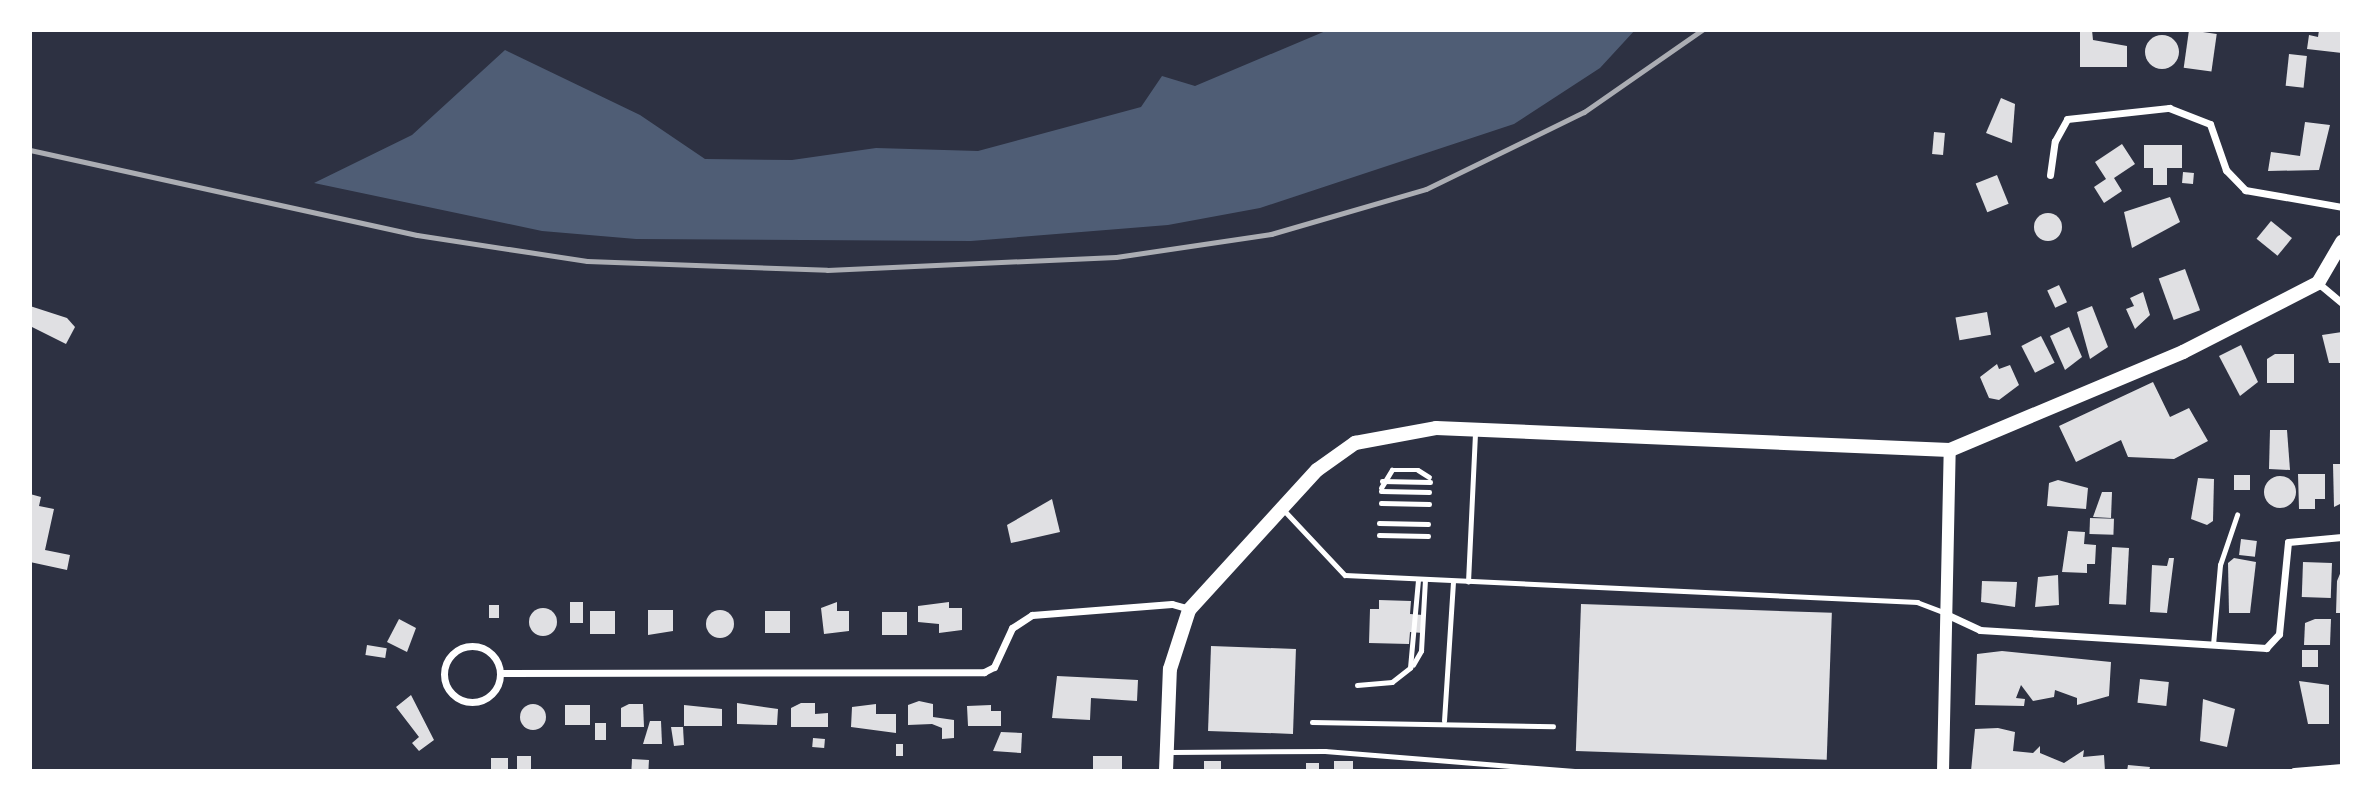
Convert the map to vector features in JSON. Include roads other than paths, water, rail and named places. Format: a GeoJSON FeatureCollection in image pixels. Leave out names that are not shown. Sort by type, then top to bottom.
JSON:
{"type":"FeatureCollection","features":[{"type":"Feature","properties":{"kind":"main road"},"geometry":{"type":"LineString","coordinates":[[1166,771],[1170,669],[1189,610],[1281,506],[1354,443],[1385,432],[1475,430],[1950,450],[2183,352],[2318,283],[2342,242]]}},
{"type":"Feature","properties":{"kind":"main road"},"geometry":{"type":"LineString","coordinates":[[1943,771],[1950,450]]}},
{"type":"Feature","properties":{"kind":"street"},"geometry":{"type":"LineString","coordinates":[[2050,175],[2055,141],[2067,119],[2169,108],[2210,124],[2226,170],[2245,190],[2342,207]]}},
{"type":"Feature","properties":{"kind":"street"},"geometry":{"type":"LineString","coordinates":[[2318,283],[2342,303]]}},
{"type":"Feature","properties":{"kind":"street"},"geometry":{"type":"LineString","coordinates":[[1948,615],[1980,630],[2213,646],[2272,646],[2288,542],[2342,537]]}},
{"type":"Feature","properties":{"kind":"street"},"geometry":{"type":"LineString","coordinates":[[500,673],[985,672],[994,667],[1012,628],[1032,615],[1172,604],[1189,610]]}},
{"type":"Feature","properties":{"kind":"street"},"geometry":{"type":"LineString","coordinates":[[469,645],[487,649],[500,673],[494,691],[479,701],[452,695],[443,678],[447,660],[469,645]]}},
{"type":"Feature","properties":{"kind":"street"},"geometry":{"type":"LineString","coordinates":[[2294,771],[2342,766]]}},
{"type":"Feature","properties":{"kind":"lane"},"geometry":{"type":"LineString","coordinates":[[1468,582],[1475,430]]}},
{"type":"Feature","properties":{"kind":"lane"},"geometry":{"type":"LineString","coordinates":[[1382,481],[1429,480],[1421,470],[1395,470],[1382,481],[1381,489],[1429,492]]}},
{"type":"Feature","properties":{"kind":"lane"},"geometry":{"type":"LineString","coordinates":[[1381,503],[1429,504]]}},
{"type":"Feature","properties":{"kind":"lane"},"geometry":{"type":"LineString","coordinates":[[1281,506],[1342,574],[1453,582],[1917,602],[1948,615]]}},
{"type":"Feature","properties":{"kind":"lane"},"geometry":{"type":"LineString","coordinates":[[2213,646],[2220,565],[2237,515]]}},
{"type":"Feature","properties":{"kind":"lane"},"geometry":{"type":"LineString","coordinates":[[1379,523],[1428,524]]}},
{"type":"Feature","properties":{"kind":"lane"},"geometry":{"type":"LineString","coordinates":[[1378,535],[1428,536]]}},
{"type":"Feature","properties":{"kind":"lane"},"geometry":{"type":"LineString","coordinates":[[1357,685],[1386,684],[1410,668],[1421,580]]}},
{"type":"Feature","properties":{"kind":"lane"},"geometry":{"type":"LineString","coordinates":[[1444,720],[1453,582]]}},
{"type":"Feature","properties":{"kind":"lane"},"geometry":{"type":"LineString","coordinates":[[1312,722],[1444,720],[1553,726]]}},
{"type":"Feature","properties":{"kind":"lane"},"geometry":{"type":"LineString","coordinates":[[1166,752],[1325,751],[1574,771]]}},
{"type":"Feature","properties":{"kind":"water"},"geometry":{"type":"Polygon","coordinates":[[[1328,30],[1635,30],[1600,68],[1514,124],[1260,208],[1168,225],[971,241],[636,239],[542,231],[314,183],[412,135],[505,50],[640,115],[705,159],[792,160],[876,148],[978,151],[1141,107],[1162,76],[1195,86],[1328,30]]]}},
{"type":"Feature","properties":{"kind":"railway"},"geometry":{"type":"LineString","coordinates":[[30,150],[417,235],[587,261],[827,270],[1116,257],[1271,234],[1426,189],[1584,112],[1702,30]]}}]}
